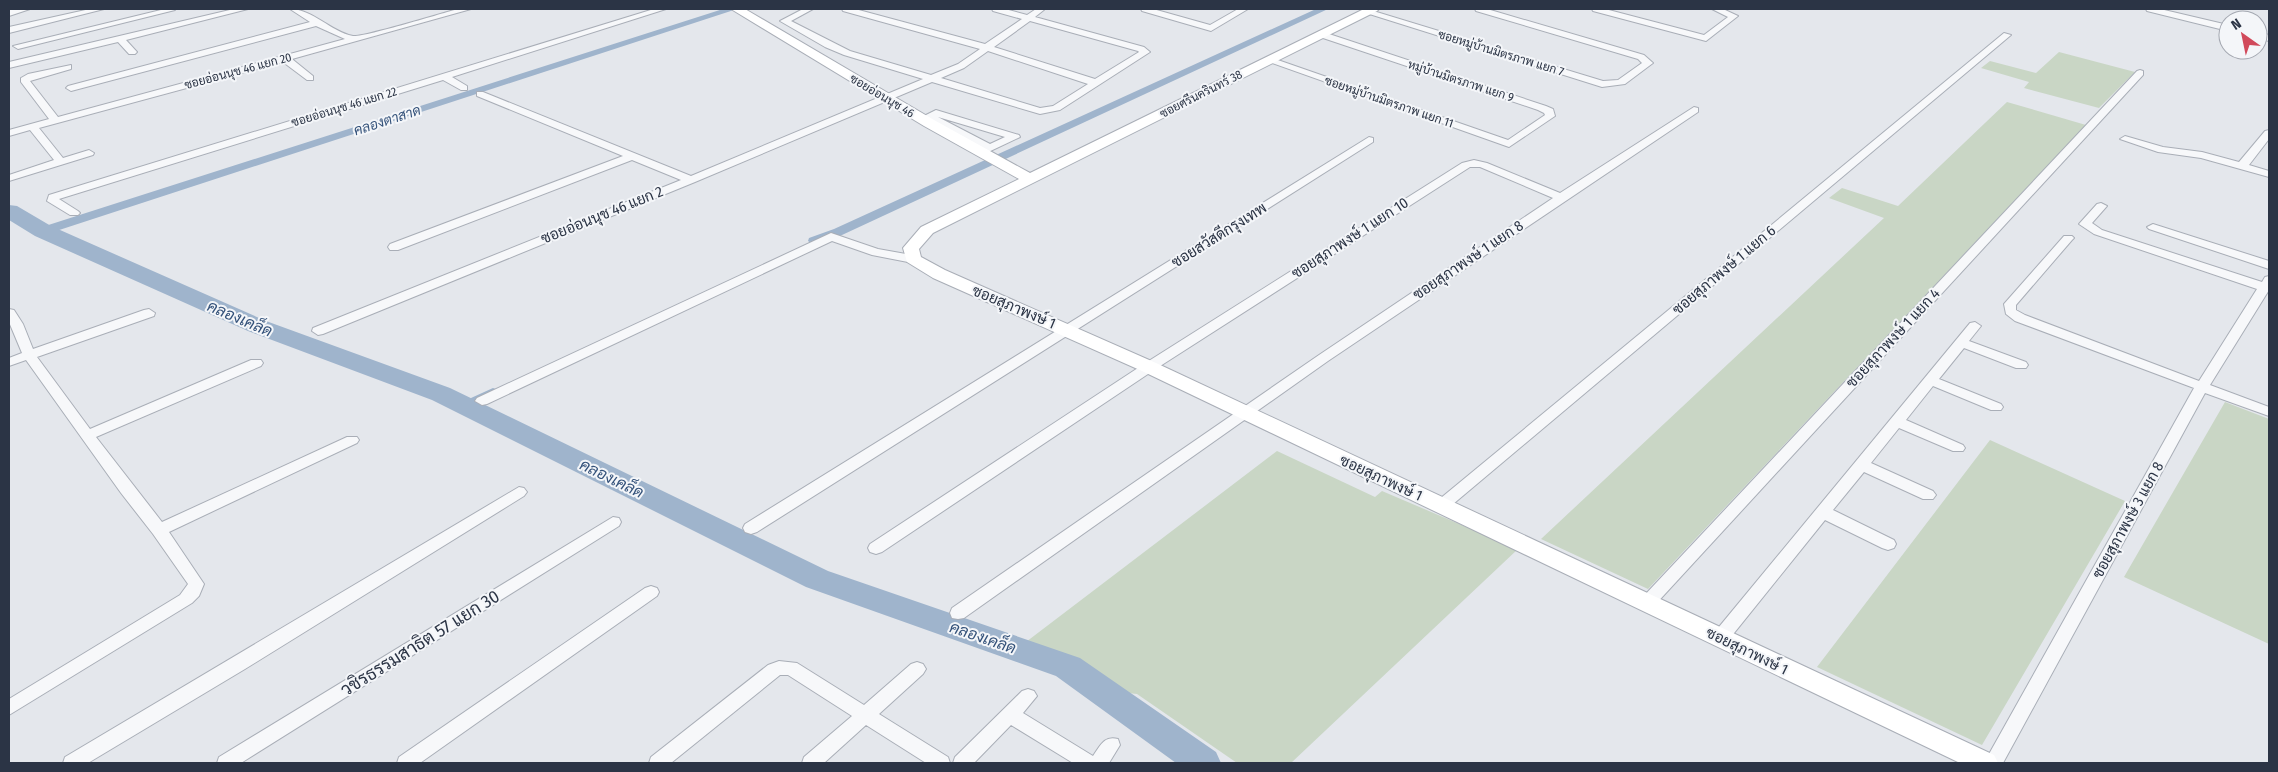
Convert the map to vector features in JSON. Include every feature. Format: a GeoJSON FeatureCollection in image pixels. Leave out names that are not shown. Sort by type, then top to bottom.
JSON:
{"type":"FeatureCollection","features":[{"type":"Feature","properties":{"kind":"street"},"geometry":{"type":"LineString","coordinates":[[9,13],[26,9]]}},
{"type":"Feature","properties":{"kind":"street"},"geometry":{"type":"LineString","coordinates":[[9,30],[100,9]]}},
{"type":"Feature","properties":{"kind":"street"},"geometry":{"type":"LineString","coordinates":[[106,9],[120,36],[132,52]]}},
{"type":"Feature","properties":{"kind":"street"},"geometry":{"type":"LineString","coordinates":[[9,65],[120,36],[244,9]]}},
{"type":"Feature","properties":{"kind":"street"},"geometry":{"type":"LineString","coordinates":[[294,9],[317,23],[354,40]]}},
{"type":"Feature","properties":{"kind":"street","name":"ซอยอ่อนนุช 46 แยก 20"},"geometry":{"type":"LineString","coordinates":[[9,133],[467,9]]}},
{"type":"Feature","properties":{"kind":"street","name":"ซอยอ่อนนุช 46 แยก 22"},"geometry":{"type":"LineString","coordinates":[[74,213],[53,201],[53,197],[662,9]]}},
{"type":"Feature","properties":{"kind":"street","name":"ซอยอ่อนนุช 46"},"geometry":{"type":"LineString","coordinates":[[738,9],[886,98],[1030,179]]}},
{"type":"Feature","properties":{"kind":"street"},"geometry":{"type":"LineString","coordinates":[[809,9],[784,21],[841,50],[930,79],[1045,112],[1056,108],[1144,53],[1144,51],[996,9]]}},
{"type":"Feature","properties":{"kind":"street"},"geometry":{"type":"LineString","coordinates":[[846,9],[988,48],[1096,83]]}},
{"type":"Feature","properties":{"kind":"street","name":"ซอยอ่อนนุช 46 แยก 2"},"geometry":{"type":"LineString","coordinates":[[318,330],[691,180],[961,66],[1041,9]]}},
{"type":"Feature","properties":{"kind":"street"},"geometry":{"type":"LineString","coordinates":[[1145,9],[1203,27],[1215,27],[1244,9]]}},
{"type":"Feature","properties":{"kind":"street","name":"ซอยหมู่บ้านมิตรภาพ แยก 7"},"geometry":{"type":"LineString","coordinates":[[1370,10],[1602,84],[1618,83],[1648,63],[1646,59],[1478,9]]}},
{"type":"Feature","properties":{"kind":"street"},"geometry":{"type":"LineString","coordinates":[[1596,9],[1702,38],[1708,37],[1734,16],[1716,9]]}},
{"type":"Feature","properties":{"kind":"street"},"geometry":{"type":"LineString","coordinates":[[2150,9],[2218,26]]}},
{"type":"Feature","properties":{"kind":"street"},"geometry":{"type":"LineString","coordinates":[[18,46],[171,10]]}},
{"type":"Feature","properties":{"kind":"street","name":"ซอยศรีนครินทร์ 38"},"geometry":{"type":"LineString","coordinates":[[1030,179],[1370,10]]}},
{"type":"Feature","properties":{"kind":"street"},"geometry":{"type":"LineString","coordinates":[[71,88],[317,23]]}},
{"type":"Feature","properties":{"kind":"street","name":"หมู่บ้านมิตรภาพ แยก 9"},"geometry":{"type":"LineString","coordinates":[[1320,34],[1542,108],[1551,113],[1550,116],[1509,144]]}},
{"type":"Feature","properties":{"kind":"street","name":"ซอยสุภาพงษ์ 1 แยก 6"},"geometry":{"type":"LineString","coordinates":[[1440,506],[2007,34]]}},
{"type":"Feature","properties":{"kind":"street"},"geometry":{"type":"LineString","coordinates":[[46,39],[55,50]]}},
{"type":"Feature","properties":{"kind":"street"},"geometry":{"type":"LineString","coordinates":[[286,59],[310,78]]}},
{"type":"Feature","properties":{"kind":"street","name":"ซอยหมู่บ้านมิตรภาพ แยก 11"},"geometry":{"type":"LineString","coordinates":[[1269,60],[1509,144]]}},
{"type":"Feature","properties":{"kind":"street"},"geometry":{"type":"LineString","coordinates":[[56,121],[24,80],[31,76],[68,67]]}},
{"type":"Feature","properties":{"kind":"street","name":"ซอยสุภาพงษ์ 1 แยก 4"},"geometry":{"type":"LineString","coordinates":[[1646,603],[2140,73]]}},
{"type":"Feature","properties":{"kind":"street"},"geometry":{"type":"LineString","coordinates":[[443,76],[464,88]]}},
{"type":"Feature","properties":{"kind":"street"},"geometry":{"type":"LineString","coordinates":[[480,94],[691,180]]}},
{"type":"Feature","properties":{"kind":"street","name":"ซอยสุภาพงษ์ 1 แยก 8"},"geometry":{"type":"LineString","coordinates":[[958,613],[1244,413],[1560,197],[1694,110]]}},
{"type":"Feature","properties":{"kind":"street"},"geometry":{"type":"LineString","coordinates":[[936,113],[1015,137],[989,155],[929,116],[936,113]]}},
{"type":"Feature","properties":{"kind":"street"},"geometry":{"type":"LineString","coordinates":[[33,127],[61,162]]}},
{"type":"Feature","properties":{"kind":"street"},"geometry":{"type":"LineString","coordinates":[[2242,166],[2269,133]]}},
{"type":"Feature","properties":{"kind":"street"},"geometry":{"type":"LineString","coordinates":[[2125,139],[2162,150],[2202,155],[2269,174]]}},
{"type":"Feature","properties":{"kind":"street","name":"ซอยสวัสดีกรุงเทพ"},"geometry":{"type":"LineString","coordinates":[[1069,330],[1369,140]]}},
{"type":"Feature","properties":{"kind":"street"},"geometry":{"type":"LineString","coordinates":[[9,178],[89,153]]}},
{"type":"Feature","properties":{"kind":"street"},"geometry":{"type":"LineString","coordinates":[[394,247],[630,156]]}},
{"type":"Feature","properties":{"kind":"street","name":"ซอยสุภาพงษ์ 1 แยก 10"},"geometry":{"type":"LineString","coordinates":[[876,548],[1149,367],[1466,165],[1479,164],[1560,197]]}},
{"type":"Feature","properties":{"kind":"street"},"geometry":{"type":"LineString","coordinates":[[482,401],[831,236],[876,252],[913,260],[911,248],[927,230],[1030,179]]}},
{"type":"Feature","properties":{"kind":"street"},"geometry":{"type":"LineString","coordinates":[[2101,206],[2085,224],[2098,232],[2267,284]]}},
{"type":"Feature","properties":{"kind":"street"},"geometry":{"type":"LineString","coordinates":[[2153,227],[2269,265]]}},
{"type":"Feature","properties":{"kind":"street"},"geometry":{"type":"LineString","coordinates":[[2068,238],[2010,304],[2010,311],[2020,318],[2269,412]]}},
{"type":"Feature","properties":{"kind":"street","name":"ซอยสุภาพงษ์ 1"},"geometry":{"type":"LineString","coordinates":[[913,260],[951,279],[1149,367],[1985,763]]}},
{"type":"Feature","properties":{"kind":"street","name":"ซอยสุภาพงษ์ 3 แยก 8"},"geometry":{"type":"LineString","coordinates":[[1993,763],[2202,386],[2267,284]]}},
{"type":"Feature","properties":{"kind":"street"},"geometry":{"type":"LineString","coordinates":[[9,314],[17,324],[29,355],[89,435],[126,489],[159,530],[196,584],[193,592],[186,599],[9,708]]}},
{"type":"Feature","properties":{"kind":"street"},"geometry":{"type":"LineString","coordinates":[[9,362],[149,314]]}},
{"type":"Feature","properties":{"kind":"street"},"geometry":{"type":"LineString","coordinates":[[1720,638],[1975,326]]}},
{"type":"Feature","properties":{"kind":"street"},"geometry":{"type":"LineString","coordinates":[[751,528],[1069,330]]}},
{"type":"Feature","properties":{"kind":"street"},"geometry":{"type":"LineString","coordinates":[[1962,343],[2021,365]]}},
{"type":"Feature","properties":{"kind":"street"},"geometry":{"type":"LineString","coordinates":[[89,435],[256,363]]}},
{"type":"Feature","properties":{"kind":"street"},"geometry":{"type":"LineString","coordinates":[[1931,380],[1996,407]]}},
{"type":"Feature","properties":{"kind":"street"},"geometry":{"type":"LineString","coordinates":[[1897,422],[1958,448]]}},
{"type":"Feature","properties":{"kind":"street"},"geometry":{"type":"LineString","coordinates":[[159,530],[352,440]]}},
{"type":"Feature","properties":{"kind":"street"},"geometry":{"type":"LineString","coordinates":[[1862,465],[1928,495]]}},
{"type":"Feature","properties":{"kind":"street"},"geometry":{"type":"LineString","coordinates":[[72,763],[519,492]]}},
{"type":"Feature","properties":{"kind":"street"},"geometry":{"type":"LineString","coordinates":[[1823,512],[1888,544]]}},
{"type":"Feature","properties":{"kind":"street","name":"วชิรธรรมสาธิต 57 แยก 30"},"geometry":{"type":"LineString","coordinates":[[226,763],[613,522]]}},
{"type":"Feature","properties":{"kind":"street"},"geometry":{"type":"LineString","coordinates":[[406,763],[651,592]]}},
{"type":"Feature","properties":{"kind":"street"},"geometry":{"type":"LineString","coordinates":[[658,763],[779,668],[791,668],[941,763]]}},
{"type":"Feature","properties":{"kind":"street"},"geometry":{"type":"LineString","coordinates":[[811,763],[917,669]]}},
{"type":"Feature","properties":{"kind":"street"},"geometry":{"type":"LineString","coordinates":[[962,763],[1028,696]]}},
{"type":"Feature","properties":{"kind":"street"},"geometry":{"type":"LineString","coordinates":[[1011,715],[1088,763]]}},
{"type":"Feature","properties":{"kind":"street"},"geometry":{"type":"LineString","coordinates":[[1099,763],[1110,745]]}},
{"type":"Feature","properties":{"kind":"green space"},"geometry":{"type":"Polygon","coordinates":[[[2059,52],[2135,72],[2099,108],[2024,88],[2029,82],[1981,68],[1990,61],[2036,73],[2059,52]]]}},
{"type":"Feature","properties":{"kind":"green space"},"geometry":{"type":"Polygon","coordinates":[[[2007,102],[2086,125],[1648,589],[1541,539],[1884,218],[1829,198],[1842,188],[1898,206],[2007,102]]]}},
{"type":"Feature","properties":{"kind":"green space"},"geometry":{"type":"Polygon","coordinates":[[[2225,402],[2269,419],[2269,644],[2124,577],[2225,402]]]}},
{"type":"Feature","properties":{"kind":"green space"},"geometry":{"type":"Polygon","coordinates":[[[1990,440],[2125,501],[1982,745],[1817,667],[1990,440]]]}},
{"type":"Feature","properties":{"kind":"green space"},"geometry":{"type":"Polygon","coordinates":[[[1277,451],[1375,497],[1382,491],[1518,549],[1291,763],[1237,763],[1137,694],[1111,691],[1069,661],[1022,645],[1277,451]]]}},
{"type":"Feature","properties":{"kind":"waterway","name":"คลองตาสาด"},"geometry":{"type":"LineString","coordinates":[[43,231],[732,9]]}},
{"type":"Feature","properties":{"kind":"waterway"},"geometry":{"type":"LineString","coordinates":[[814,241],[838,232],[1323,9]]}},
{"type":"Feature","properties":{"kind":"waterway","name":"คลองเคล็ด"},"geometry":{"type":"LineString","coordinates":[[9,211],[43,231],[257,326],[441,394],[817,579],[1068,667],[1203,763]]}},
{"type":"Feature","properties":{"kind":"waterway"},"geometry":{"type":"LineString","coordinates":[[465,406],[493,393]]}}]}
